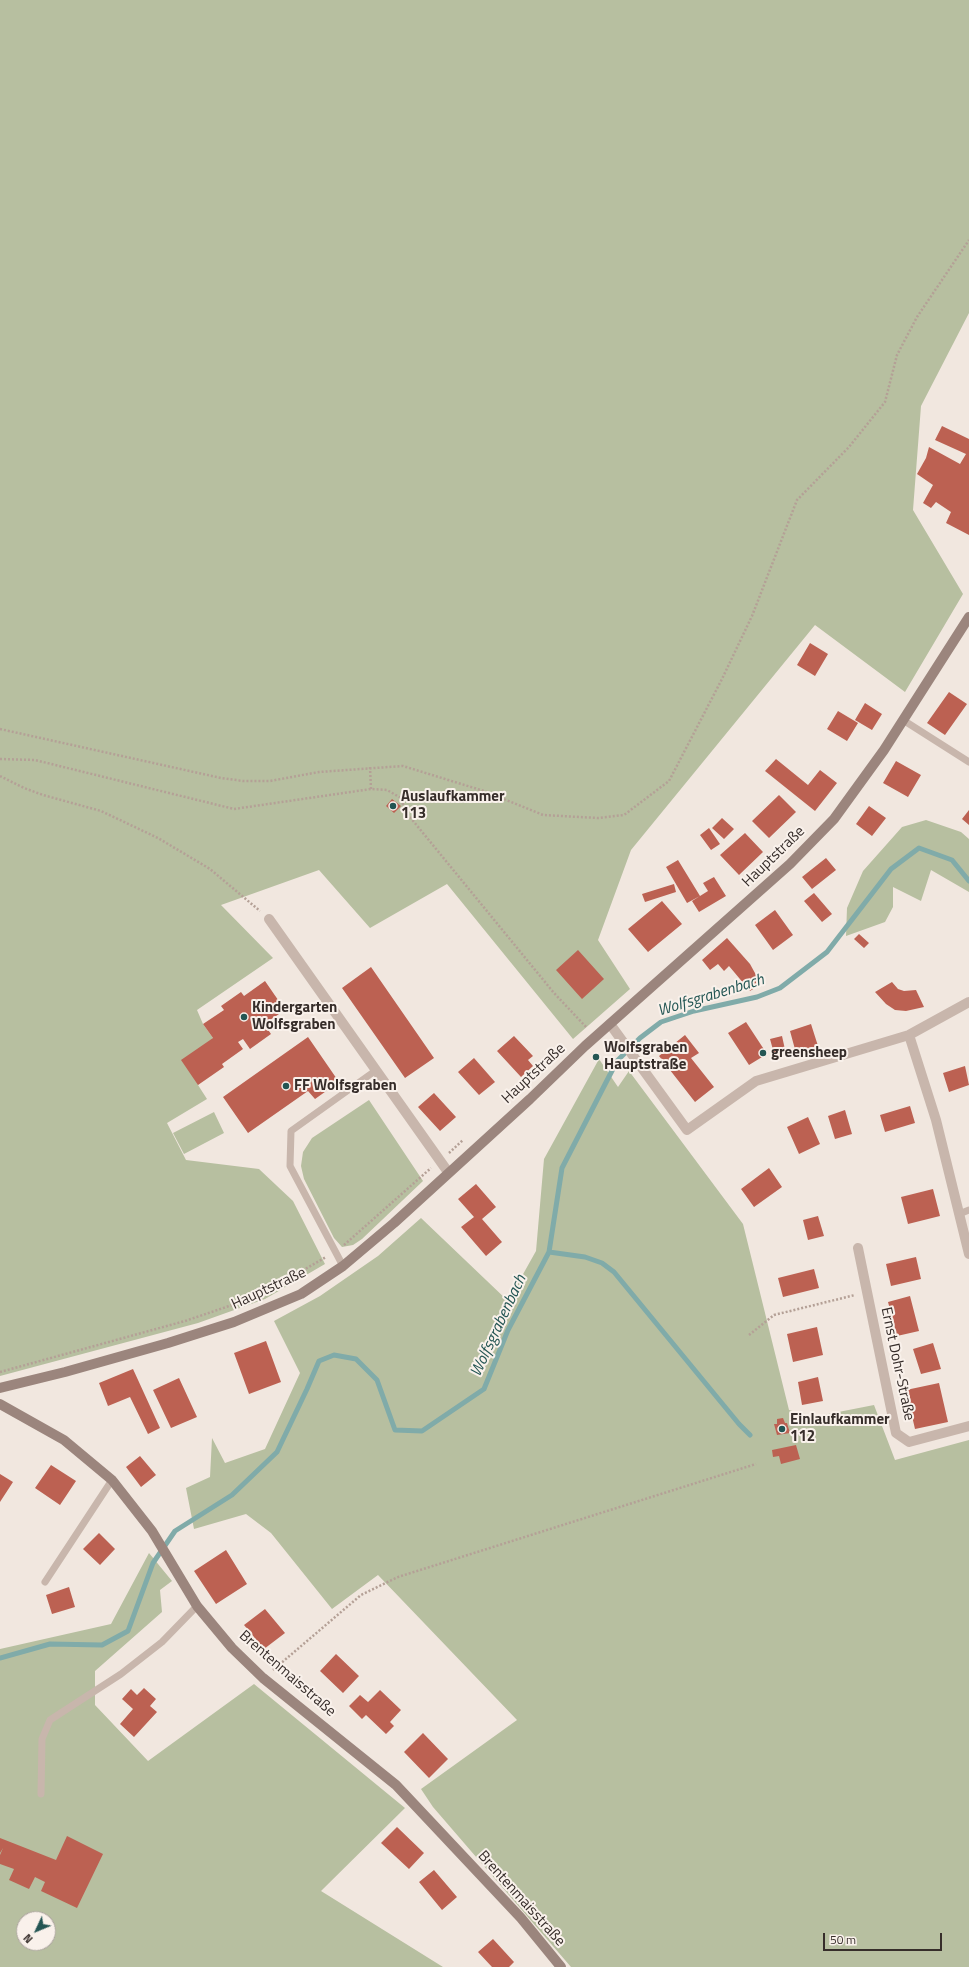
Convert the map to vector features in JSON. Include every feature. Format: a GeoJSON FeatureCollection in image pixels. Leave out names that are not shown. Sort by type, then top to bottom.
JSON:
{"type":"FeatureCollection","features":[{"type":"Feature","properties":{"kind":"main road","name":"Hauptstraße"},"geometry":{"type":"LineString","coordinates":[[0,1388],[65,1372],[168,1343],[234,1322],[301,1294],[343,1266],[364,1249],[530,1099],[610,1024],[790,864],[807,847],[834,819],[884,750],[969,617]]}},
{"type":"Feature","properties":{"kind":"main road","name":"Brentenmaisstraße"},"geometry":{"type":"LineString","coordinates":[[0,1404],[64,1440],[112,1480],[152,1531],[197,1606],[232,1648],[263,1678],[396,1785],[521,1918],[561,1967]]}},
{"type":"Feature","properties":{"kind":"street"},"geometry":{"type":"LineString","coordinates":[[269,919],[375,1071],[448,1172]]}},
{"type":"Feature","properties":{"kind":"street"},"geometry":{"type":"LineString","coordinates":[[610,1024],[687,1130],[756,1081],[909,1035],[969,1002]]}},
{"type":"Feature","properties":{"kind":"street"},"geometry":{"type":"LineString","coordinates":[[909,1035],[936,1120],[969,1254]]}},
{"type":"Feature","properties":{"kind":"street","name":"Ernst Dohr-Straße"},"geometry":{"type":"LineString","coordinates":[[858,1248],[896,1433],[909,1442],[969,1426]]}},
{"type":"Feature","properties":{"kind":"lane"},"geometry":{"type":"LineString","coordinates":[[903,720],[969,762]]}},
{"type":"Feature","properties":{"kind":"lane"},"geometry":{"type":"LineString","coordinates":[[343,1266],[290,1166],[290,1131],[375,1071]]}},
{"type":"Feature","properties":{"kind":"lane"},"geometry":{"type":"LineString","coordinates":[[959,1214],[969,1210]]}},
{"type":"Feature","properties":{"kind":"lane"},"geometry":{"type":"LineString","coordinates":[[45,1582],[112,1480]]}},
{"type":"Feature","properties":{"kind":"lane"},"geometry":{"type":"LineString","coordinates":[[41,1794],[42,1739],[50,1720],[121,1674],[162,1642],[197,1606]]}},
{"type":"Feature","properties":{"kind":"path"},"geometry":{"type":"LineString","coordinates":[[0,729],[221,778],[243,781],[270,781],[319,772],[370,767],[403,766],[484,791],[543,815],[598,818],[624,815],[669,781],[719,686],[752,616],[797,500],[849,447],[885,402],[900,349],[917,317],[969,240]]}},
{"type":"Feature","properties":{"kind":"path"},"geometry":{"type":"LineString","coordinates":[[0,759],[35,760],[234,809],[371,789],[387,790],[401,798],[405,812],[549,987],[596,1037]]}},
{"type":"Feature","properties":{"kind":"path"},"geometry":{"type":"LineString","coordinates":[[370,767],[371,789]]}},
{"type":"Feature","properties":{"kind":"path"},"geometry":{"type":"LineString","coordinates":[[0,776],[30,790],[101,811],[158,838],[210,869],[244,896],[269,919]]}},
{"type":"Feature","properties":{"kind":"path"},"geometry":{"type":"LineString","coordinates":[[0,1372],[185,1321],[234,1304],[288,1279],[336,1252],[440,1161]]}},
{"type":"Feature","properties":{"kind":"path"},"geometry":{"type":"LineString","coordinates":[[749,1335],[774,1314],[867,1292]]}},
{"type":"Feature","properties":{"kind":"path"},"geometry":{"type":"LineString","coordinates":[[263,1678],[361,1595],[398,1577],[756,1464]]}},
{"type":"Feature","properties":{"kind":"green space"},"geometry":{"type":"Polygon","coordinates":[[[0,0],[969,0],[969,313],[921,406],[913,510],[963,594],[905,692],[815,625],[631,850],[598,940],[630,989],[573,1039],[447,884],[370,928],[319,870],[221,905],[273,958],[197,1010],[203,1024],[213,1038],[198,1085],[207,1099],[167,1123],[186,1160],[259,1169],[293,1201],[325,1264],[265,1299],[198,1323],[0,1376],[0,0]]]}},
{"type":"Feature","properties":{"kind":"green space"},"geometry":{"type":"Polygon","coordinates":[[[926,820],[961,832],[969,839],[969,892],[931,870],[921,901],[893,887],[893,907],[885,922],[846,936],[847,908],[863,871],[902,827],[926,820]]]}},
{"type":"Feature","properties":{"kind":"green space"},"geometry":{"type":"Polygon","coordinates":[[[599,1059],[618,1087],[629,1071],[743,1224],[789,1410],[813,1417],[874,1405],[895,1460],[969,1440],[969,1967],[571,1967],[433,1807],[421,1789],[517,1720],[378,1575],[332,1609],[271,1533],[246,1514],[194,1529],[186,1488],[210,1477],[212,1438],[225,1463],[265,1449],[300,1373],[274,1321],[320,1296],[378,1256],[421,1218],[508,1301],[536,1251],[544,1159],[599,1059]]]}},
{"type":"Feature","properties":{"kind":"green space"},"geometry":{"type":"Polygon","coordinates":[[[369,1100],[423,1181],[362,1239],[353,1245],[342,1247],[334,1238],[304,1179],[301,1166],[303,1152],[312,1138],[369,1100]]]}},
{"type":"Feature","properties":{"kind":"green space"},"geometry":{"type":"Polygon","coordinates":[[[214,1112],[224,1133],[184,1154],[173,1133],[214,1112]]]}},
{"type":"Feature","properties":{"kind":"green space"},"geometry":{"type":"Polygon","coordinates":[[[149,1553],[172,1581],[160,1590],[162,1612],[95,1671],[95,1705],[148,1761],[254,1684],[405,1808],[321,1891],[443,1967],[0,1967],[0,1649],[111,1624],[149,1553]]]}},
{"type":"Feature","properties":{"kind":"building"},"geometry":{"type":"Polygon","coordinates":[[[942,426],[969,439],[969,535],[946,523],[951,512],[936,502],[931,508],[923,503],[933,485],[917,474],[926,458],[929,447],[960,464],[966,454],[935,440],[942,426]]]}},
{"type":"Feature","properties":{"kind":"building"},"geometry":{"type":"Polygon","coordinates":[[[810,643],[828,654],[815,676],[797,665],[810,643]]]}},
{"type":"Feature","properties":{"kind":"building"},"geometry":{"type":"Polygon","coordinates":[[[949,692],[967,704],[945,735],[927,723],[949,692]]]}},
{"type":"Feature","properties":{"kind":"building"},"geometry":{"type":"Polygon","coordinates":[[[865,703],[882,714],[872,730],[855,720],[865,703]]]}},
{"type":"Feature","properties":{"kind":"building"},"geometry":{"type":"Polygon","coordinates":[[[838,711],[858,723],[847,741],[827,729],[838,711]]]}},
{"type":"Feature","properties":{"kind":"building"},"geometry":{"type":"Polygon","coordinates":[[[776,759],[808,785],[820,770],[837,783],[815,811],[765,771],[776,759]]]}},
{"type":"Feature","properties":{"kind":"building"},"geometry":{"type":"Polygon","coordinates":[[[896,761],[921,775],[908,797],[883,783],[896,761]]]}},
{"type":"Feature","properties":{"kind":"building"},"geometry":{"type":"Polygon","coordinates":[[[779,795],[796,812],[769,838],[752,821],[779,795]]]}},
{"type":"Feature","properties":{"kind":"building","name":"Auslaufkammer 113"},"geometry":{"type":"Polygon","coordinates":[[[392,799],[401,806],[394,813],[386,806],[392,799]]]}},
{"type":"Feature","properties":{"kind":"building"},"geometry":{"type":"Polygon","coordinates":[[[869,806],[886,818],[872,836],[856,824],[869,806]]]}},
{"type":"Feature","properties":{"kind":"building"},"geometry":{"type":"Polygon","coordinates":[[[969,810],[969,825],[962,819],[969,810]]]}},
{"type":"Feature","properties":{"kind":"building"},"geometry":{"type":"Polygon","coordinates":[[[722,818],[734,829],[724,839],[712,828],[722,818]]]}},
{"type":"Feature","properties":{"kind":"building"},"geometry":{"type":"Polygon","coordinates":[[[709,828],[720,844],[711,850],[700,835],[709,828]]]}},
{"type":"Feature","properties":{"kind":"building"},"geometry":{"type":"Polygon","coordinates":[[[745,833],[763,852],[739,875],[720,855],[745,833]]]}},
{"type":"Feature","properties":{"kind":"building"},"geometry":{"type":"Polygon","coordinates":[[[826,858],[836,870],[812,889],[802,877],[826,858]]]}},
{"type":"Feature","properties":{"kind":"building"},"geometry":{"type":"Polygon","coordinates":[[[678,860],[700,896],[687,903],[666,867],[678,860]]]}},
{"type":"Feature","properties":{"kind":"building"},"geometry":{"type":"Polygon","coordinates":[[[714,877],[726,896],[699,912],[692,901],[708,891],[703,883],[714,877]]]}},
{"type":"Feature","properties":{"kind":"building"},"geometry":{"type":"Polygon","coordinates":[[[674,884],[676,892],[645,902],[642,894],[674,884]]]}},
{"type":"Feature","properties":{"kind":"building"},"geometry":{"type":"Polygon","coordinates":[[[814,893],[832,914],[822,922],[804,901],[814,893]]]}},
{"type":"Feature","properties":{"kind":"building"},"geometry":{"type":"Polygon","coordinates":[[[662,901],[682,924],[648,952],[628,929],[662,901]]]}},
{"type":"Feature","properties":{"kind":"building"},"geometry":{"type":"Polygon","coordinates":[[[775,910],[793,935],[773,950],[755,925],[775,910]]]}},
{"type":"Feature","properties":{"kind":"building"},"geometry":{"type":"Polygon","coordinates":[[[859,934],[869,943],[864,948],[854,939],[859,934]]]}},
{"type":"Feature","properties":{"kind":"building"},"geometry":{"type":"Polygon","coordinates":[[[727,938],[750,964],[761,984],[750,991],[729,966],[724,971],[718,964],[710,970],[702,960],[727,938]]]}},
{"type":"Feature","properties":{"kind":"building"},"geometry":{"type":"Polygon","coordinates":[[[578,950],[604,979],[582,999],[556,970],[578,950]]]}},
{"type":"Feature","properties":{"kind":"building"},"geometry":{"type":"Polygon","coordinates":[[[371,967],[434,1058],[405,1078],[342,988],[371,967]]]}},
{"type":"Feature","properties":{"kind":"building","name":"Kindergarten Wolfsgraben"},"geometry":{"type":"Polygon","coordinates":[[[265,981],[285,1010],[264,1024],[271,1034],[250,1049],[243,1039],[238,1042],[243,1049],[222,1064],[224,1067],[198,1085],[181,1060],[213,1038],[203,1024],[224,1010],[221,1006],[241,992],[244,996],[265,981]]]}},
{"type":"Feature","properties":{"kind":"building"},"geometry":{"type":"Polygon","coordinates":[[[892,982],[898,989],[904,991],[916,990],[924,1007],[906,1011],[895,1010],[886,1004],[875,992],[892,982]]]}},
{"type":"Feature","properties":{"kind":"building"},"geometry":{"type":"Polygon","coordinates":[[[746,1022],[767,1054],[749,1065],[728,1033],[746,1022]]]}},
{"type":"Feature","properties":{"kind":"building"},"geometry":{"type":"Polygon","coordinates":[[[811,1024],[818,1046],[796,1053],[790,1031],[811,1024]]]}},
{"type":"Feature","properties":{"kind":"building"},"geometry":{"type":"Polygon","coordinates":[[[685,1035],[699,1053],[691,1058],[714,1087],[695,1102],[659,1056],[685,1035]]]}},
{"type":"Feature","properties":{"kind":"building"},"geometry":{"type":"Polygon","coordinates":[[[514,1036],[533,1056],[528,1060],[533,1066],[521,1077],[497,1051],[514,1036]]]}},
{"type":"Feature","properties":{"kind":"building"},"geometry":{"type":"Polygon","coordinates":[[[782,1036],[786,1054],[775,1057],[770,1039],[782,1036]]]}},
{"type":"Feature","properties":{"kind":"building","name":"FF Wolfsgraben"},"geometry":{"type":"Polygon","coordinates":[[[308,1037],[339,1082],[315,1099],[308,1091],[248,1133],[223,1097],[308,1037]]]}},
{"type":"Feature","properties":{"kind":"building"},"geometry":{"type":"Polygon","coordinates":[[[474,1058],[495,1082],[479,1095],[458,1072],[474,1058]]]}},
{"type":"Feature","properties":{"kind":"building"},"geometry":{"type":"Polygon","coordinates":[[[965,1066],[969,1085],[949,1092],[943,1073],[965,1066]]]}},
{"type":"Feature","properties":{"kind":"building"},"geometry":{"type":"Polygon","coordinates":[[[434,1093],[456,1117],[440,1131],[418,1107],[434,1093]]]}},
{"type":"Feature","properties":{"kind":"building"},"geometry":{"type":"Polygon","coordinates":[[[910,1106],[915,1123],[885,1132],[880,1115],[910,1106]]]}},
{"type":"Feature","properties":{"kind":"building"},"geometry":{"type":"Polygon","coordinates":[[[845,1110],[852,1134],[835,1139],[828,1116],[845,1110]]]}},
{"type":"Feature","properties":{"kind":"building"},"geometry":{"type":"Polygon","coordinates":[[[808,1117],[820,1144],[799,1154],[787,1127],[808,1117]]]}},
{"type":"Feature","properties":{"kind":"building"},"geometry":{"type":"Polygon","coordinates":[[[769,1168],[782,1187],[754,1207],[741,1189],[769,1168]]]}},
{"type":"Feature","properties":{"kind":"building"},"geometry":{"type":"Polygon","coordinates":[[[476,1184],[496,1207],[482,1219],[502,1242],[486,1256],[461,1227],[474,1217],[458,1199],[476,1184]]]}},
{"type":"Feature","properties":{"kind":"building"},"geometry":{"type":"Polygon","coordinates":[[[933,1189],[940,1216],[908,1224],[901,1197],[933,1189]]]}},
{"type":"Feature","properties":{"kind":"building"},"geometry":{"type":"Polygon","coordinates":[[[818,1216],[824,1236],[808,1240],[803,1220],[818,1216]]]}},
{"type":"Feature","properties":{"kind":"building"},"geometry":{"type":"Polygon","coordinates":[[[916,1257],[921,1279],[891,1286],[886,1264],[916,1257]]]}},
{"type":"Feature","properties":{"kind":"building"},"geometry":{"type":"Polygon","coordinates":[[[814,1269],[819,1288],[783,1297],[778,1278],[814,1269]]]}},
{"type":"Feature","properties":{"kind":"building"},"geometry":{"type":"Polygon","coordinates":[[[910,1296],[919,1331],[897,1336],[888,1302],[910,1296]]]}},
{"type":"Feature","properties":{"kind":"building"},"geometry":{"type":"Polygon","coordinates":[[[817,1327],[823,1355],[793,1362],[787,1334],[817,1327]]]}},
{"type":"Feature","properties":{"kind":"building"},"geometry":{"type":"Polygon","coordinates":[[[266,1341],[281,1382],[249,1394],[234,1353],[266,1341]]]}},
{"type":"Feature","properties":{"kind":"building"},"geometry":{"type":"Polygon","coordinates":[[[933,1343],[941,1369],[921,1374],[913,1349],[933,1343]]]}},
{"type":"Feature","properties":{"kind":"building"},"geometry":{"type":"Polygon","coordinates":[[[133,1369],[160,1428],[148,1434],[130,1397],[108,1406],[99,1383],[133,1369]]]}},
{"type":"Feature","properties":{"kind":"building"},"geometry":{"type":"Polygon","coordinates":[[[818,1377],[823,1401],[802,1405],[798,1382],[818,1377]]]}},
{"type":"Feature","properties":{"kind":"building"},"geometry":{"type":"Polygon","coordinates":[[[179,1378],[197,1417],[171,1428],[153,1390],[179,1378]]]}},
{"type":"Feature","properties":{"kind":"building"},"geometry":{"type":"Polygon","coordinates":[[[939,1383],[948,1422],[915,1429],[906,1390],[939,1383]]]}},
{"type":"Feature","properties":{"kind":"building","name":"Einlaufkammer 112"},"geometry":{"type":"Polygon","coordinates":[[[783,1418],[785,1423],[787,1423],[790,1433],[777,1435],[774,1424],[777,1424],[777,1419],[783,1418]]]}},
{"type":"Feature","properties":{"kind":"building"},"geometry":{"type":"Polygon","coordinates":[[[796,1445],[800,1459],[781,1464],[779,1456],[773,1457],[772,1450],[796,1445]]]}},
{"type":"Feature","properties":{"kind":"building"},"geometry":{"type":"Polygon","coordinates":[[[140,1456],[156,1475],[141,1487],[126,1467],[140,1456]]]}},
{"type":"Feature","properties":{"kind":"building"},"geometry":{"type":"Polygon","coordinates":[[[51,1465],[76,1481],[60,1505],[35,1488],[51,1465]]]}},
{"type":"Feature","properties":{"kind":"building"},"geometry":{"type":"Polygon","coordinates":[[[0,1474],[13,1482],[0,1502],[0,1474]]]}},
{"type":"Feature","properties":{"kind":"building"},"geometry":{"type":"Polygon","coordinates":[[[99,1533],[115,1549],[100,1565],[83,1549],[99,1533]]]}},
{"type":"Feature","properties":{"kind":"building"},"geometry":{"type":"Polygon","coordinates":[[[226,1550],[247,1584],[216,1604],[194,1571],[226,1550]]]}},
{"type":"Feature","properties":{"kind":"building"},"geometry":{"type":"Polygon","coordinates":[[[69,1587],[75,1607],[52,1614],[46,1595],[69,1587]]]}},
{"type":"Feature","properties":{"kind":"building"},"geometry":{"type":"Polygon","coordinates":[[[265,1609],[285,1633],[264,1649],[244,1625],[265,1609]]]}},
{"type":"Feature","properties":{"kind":"building"},"geometry":{"type":"Polygon","coordinates":[[[336,1654],[359,1676],[343,1693],[320,1671],[336,1654]]]}},
{"type":"Feature","properties":{"kind":"building"},"geometry":{"type":"Polygon","coordinates":[[[144,1688],[156,1699],[150,1706],[157,1712],[134,1737],[120,1724],[133,1709],[122,1699],[131,1689],[137,1695],[144,1688]]]}},
{"type":"Feature","properties":{"kind":"building"},"geometry":{"type":"Polygon","coordinates":[[[380,1690],[401,1710],[390,1722],[394,1726],[386,1734],[366,1715],[362,1719],[349,1706],[360,1695],[368,1702],[380,1690]]]}},
{"type":"Feature","properties":{"kind":"building"},"geometry":{"type":"Polygon","coordinates":[[[423,1733],[448,1759],[429,1778],[404,1752],[423,1733]]]}},
{"type":"Feature","properties":{"kind":"building"},"geometry":{"type":"Polygon","coordinates":[[[397,1827],[424,1853],[409,1869],[381,1843],[397,1827]]]}},
{"type":"Feature","properties":{"kind":"building"},"geometry":{"type":"Polygon","coordinates":[[[67,1836],[103,1854],[77,1908],[41,1891],[45,1882],[35,1877],[29,1889],[9,1880],[14,1869],[0,1864],[0,1855],[3,1848],[0,1853],[0,1838],[56,1860],[67,1836]]]}},
{"type":"Feature","properties":{"kind":"building"},"geometry":{"type":"Polygon","coordinates":[[[434,1870],[457,1897],[442,1910],[419,1882],[434,1870]]]}},
{"type":"Feature","properties":{"kind":"building"},"geometry":{"type":"Polygon","coordinates":[[[493,1939],[514,1962],[509,1967],[492,1967],[478,1952],[493,1939]]]}},
{"type":"Feature","properties":{"kind":"waterway","name":"Wolfsgrabenbach"},"geometry":{"type":"LineString","coordinates":[[0,1658],[50,1644],[102,1645],[128,1631],[153,1563],[175,1531],[232,1495],[277,1452],[319,1361],[334,1355],[356,1359],[377,1380],[395,1430],[422,1431],[484,1389],[508,1330],[549,1252],[562,1168],[617,1061],[640,1038],[661,1022],[694,1011],[757,997],[780,988],[827,952],[891,869],[919,848],[952,860],[969,881]]}},
{"type":"Feature","properties":{"kind":"waterway"},"geometry":{"type":"LineString","coordinates":[[549,1252],[585,1257],[602,1263],[614,1272],[739,1424],[750,1435]]}},
{"type":"Feature","properties":{"kind":"place","name":"Auslaufkammer 113"},"geometry":{"type":"Point","coordinates":[393,806]}},
{"type":"Feature","properties":{"kind":"place","name":"Kindergarten Wolfsgraben"},"geometry":{"type":"Point","coordinates":[244,1017]}},
{"type":"Feature","properties":{"kind":"place","name":"greensheep"},"geometry":{"type":"Point","coordinates":[763,1053]}},
{"type":"Feature","properties":{"kind":"place","name":"Wolfsgraben Hauptstraße"},"geometry":{"type":"Point","coordinates":[596,1057]}},
{"type":"Feature","properties":{"kind":"place","name":"FF Wolfsgraben"},"geometry":{"type":"Point","coordinates":[286,1086]}},
{"type":"Feature","properties":{"kind":"place","name":"Einlaufkammer 112"},"geometry":{"type":"Point","coordinates":[782,1429]}}]}
